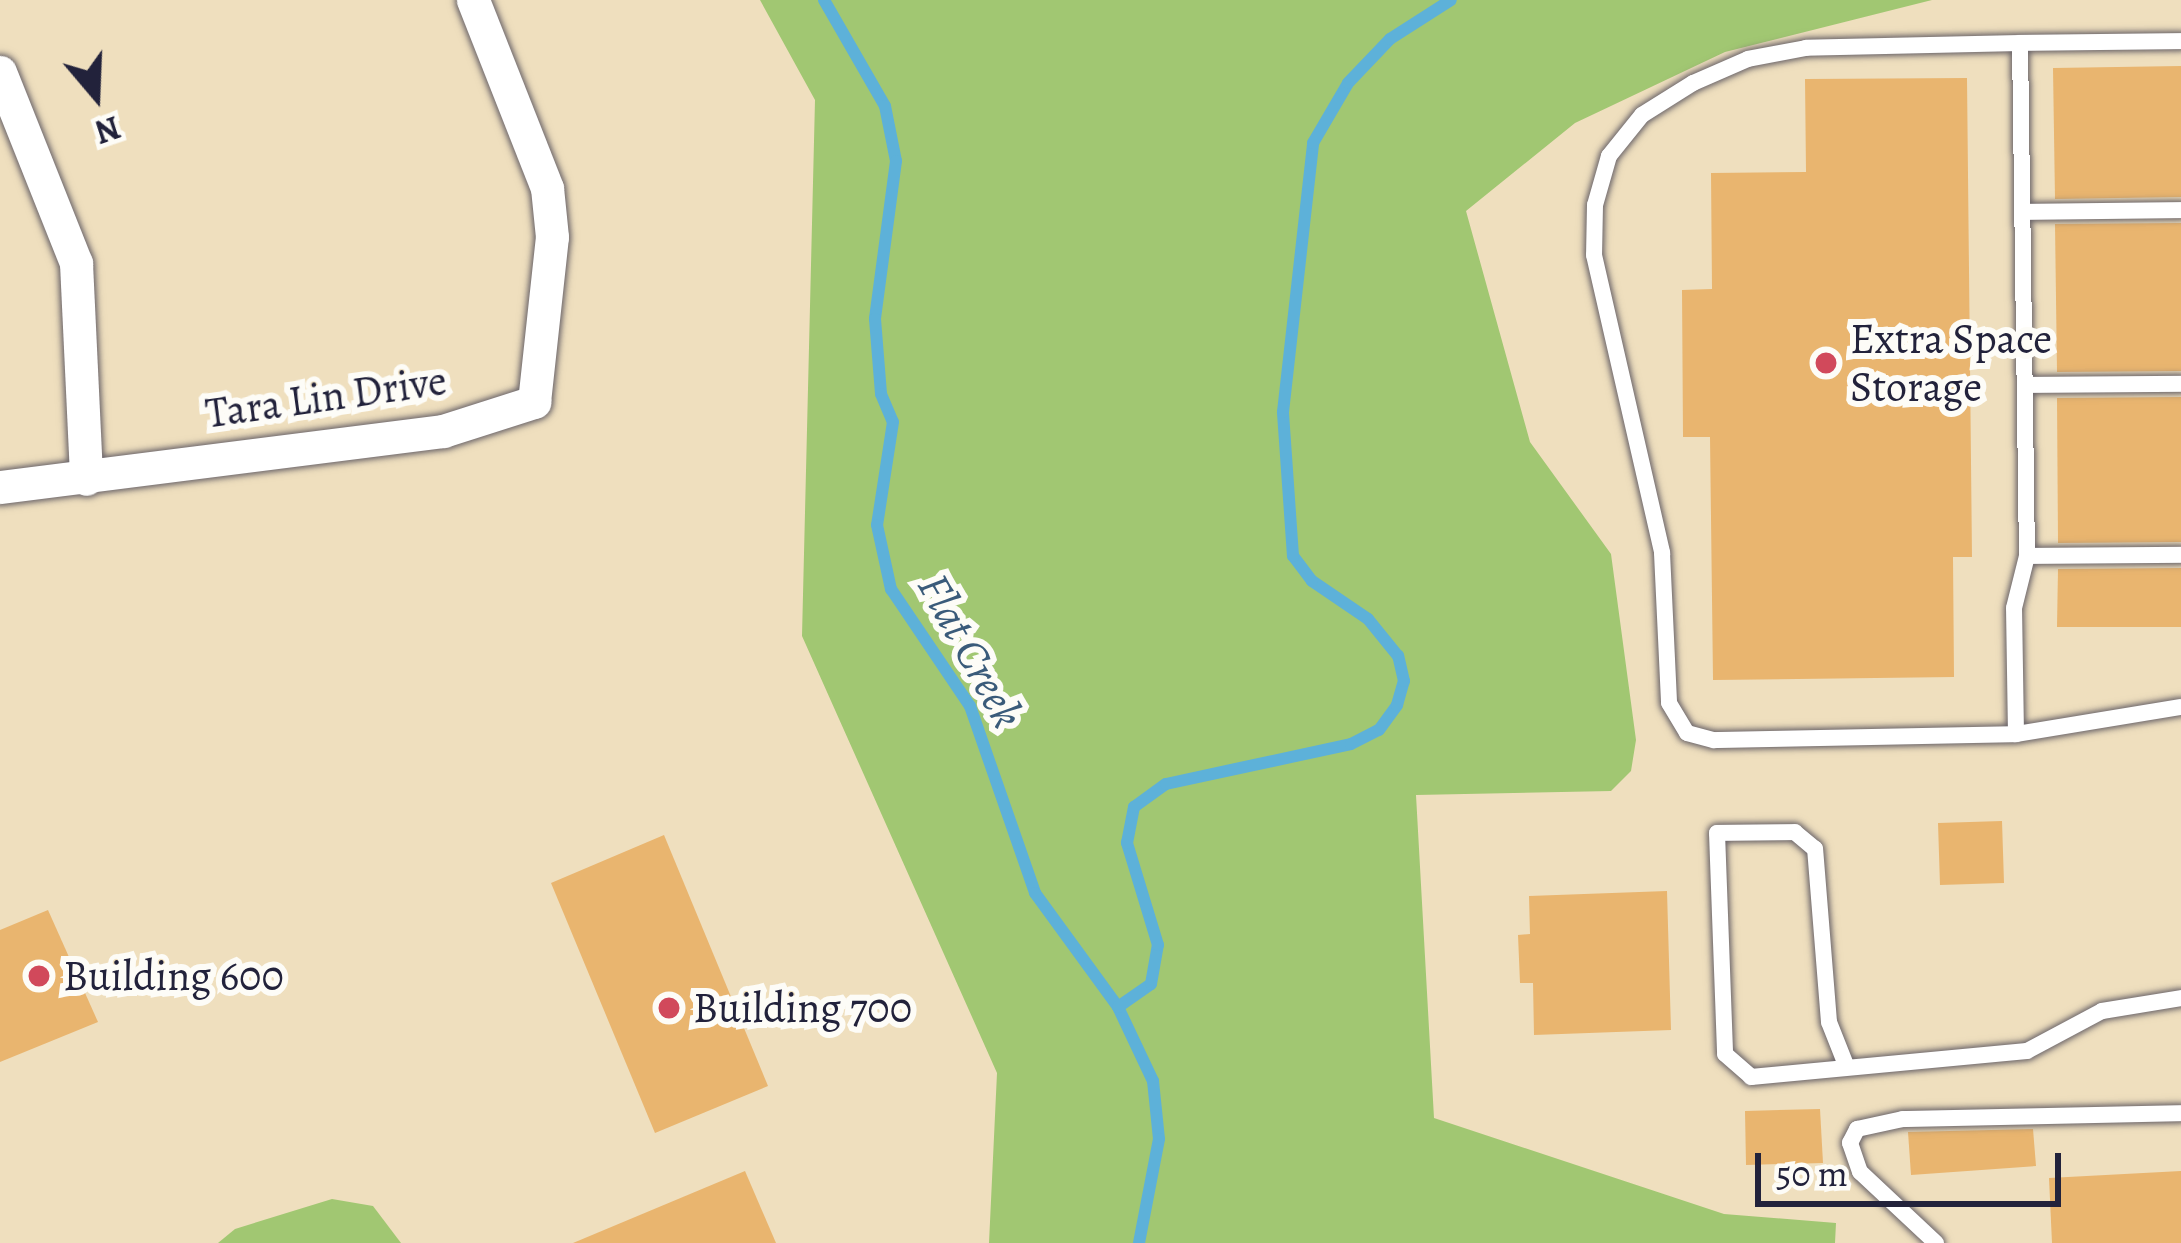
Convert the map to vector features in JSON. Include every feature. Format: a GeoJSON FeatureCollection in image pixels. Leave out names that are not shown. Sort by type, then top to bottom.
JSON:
{"type":"FeatureCollection","features":[{"type":"Feature","properties":{"kind":"street","name":"Tara Lin Drive"},"geometry":{"type":"LineString","coordinates":[[0,487],[443,431],[534,403],[551,257],[548,188],[473,0]]}},
{"type":"Feature","properties":{"kind":"street"},"geometry":{"type":"LineString","coordinates":[[0,73],[76,263],[86,479]]}},
{"type":"Feature","properties":{"kind":"lane"},"geometry":{"type":"LineString","coordinates":[[2181,41],[1806,48],[1748,59],[1694,83],[1642,115],[1609,156],[1594,238],[1662,554],[1677,724],[1714,740],[2015,734],[2181,707]]}},
{"type":"Feature","properties":{"kind":"lane"},"geometry":{"type":"LineString","coordinates":[[2015,734],[2014,608],[2027,556],[2020,43]]}},
{"type":"Feature","properties":{"kind":"lane"},"geometry":{"type":"LineString","coordinates":[[2023,212],[2181,210]]}},
{"type":"Feature","properties":{"kind":"lane"},"geometry":{"type":"LineString","coordinates":[[2025,385],[2181,384]]}},
{"type":"Feature","properties":{"kind":"lane"},"geometry":{"type":"LineString","coordinates":[[2027,556],[2181,555]]}},
{"type":"Feature","properties":{"kind":"lane"},"geometry":{"type":"LineString","coordinates":[[1846,1065],[1829,1022],[1815,849],[1795,832],[1717,833],[1724,1054],[1751,1077],[2027,1052],[2102,1011],[2181,998]]}},
{"type":"Feature","properties":{"kind":"lane"},"geometry":{"type":"LineString","coordinates":[[1936,1243],[1860,1172],[1850,1143],[1857,1129],[1903,1118],[2181,1113]]}},
{"type":"Feature","properties":{"kind":"green space"},"geometry":{"type":"Polygon","coordinates":[[[760,0],[1932,0],[1725,52],[1575,123],[1466,211],[1530,442],[1611,554],[1636,740],[1631,771],[1611,791],[1416,795],[1434,1118],[1724,1214],[1836,1223],[1835,1243],[989,1243],[997,1073],[802,636],[815,100],[760,0]]]}},
{"type":"Feature","properties":{"kind":"green space"},"geometry":{"type":"Polygon","coordinates":[[[332,1199],[373,1206],[401,1243],[218,1243],[235,1229],[332,1199]]]}},
{"type":"Feature","properties":{"kind":"building"},"geometry":{"type":"Polygon","coordinates":[[[2181,66],[2181,197],[2055,199],[2053,68],[2181,66]]]}},
{"type":"Feature","properties":{"kind":"building","name":"Extra Space Storage"},"geometry":{"type":"Polygon","coordinates":[[[1967,78],[1972,557],[1953,557],[1954,677],[1713,680],[1710,437],[1683,437],[1682,290],[1712,289],[1711,173],[1806,172],[1805,79],[1967,78]]]}},
{"type":"Feature","properties":{"kind":"building"},"geometry":{"type":"Polygon","coordinates":[[[2181,223],[2181,371],[2057,372],[2055,224],[2181,223]]]}},
{"type":"Feature","properties":{"kind":"building"},"geometry":{"type":"Polygon","coordinates":[[[2181,397],[2181,542],[2058,543],[2057,398],[2181,397]]]}},
{"type":"Feature","properties":{"kind":"building"},"geometry":{"type":"Polygon","coordinates":[[[2181,568],[2181,627],[2057,627],[2058,569],[2181,568]]]}},
{"type":"Feature","properties":{"kind":"building"},"geometry":{"type":"Polygon","coordinates":[[[2002,821],[2004,883],[1940,885],[1938,823],[2002,821]]]}},
{"type":"Feature","properties":{"kind":"building","name":"Building 700"},"geometry":{"type":"Polygon","coordinates":[[[664,835],[768,1086],[655,1133],[551,883],[664,835]]]}},
{"type":"Feature","properties":{"kind":"building"},"geometry":{"type":"Polygon","coordinates":[[[1667,891],[1671,1030],[1534,1035],[1533,983],[1520,983],[1518,935],[1530,934],[1529,896],[1667,891]]]}},
{"type":"Feature","properties":{"kind":"building","name":"Building 600"},"geometry":{"type":"Polygon","coordinates":[[[48,910],[98,1022],[0,1062],[0,930],[48,910]]]}},
{"type":"Feature","properties":{"kind":"building"},"geometry":{"type":"Polygon","coordinates":[[[1820,1109],[1823,1163],[1746,1165],[1745,1111],[1820,1109]]]}},
{"type":"Feature","properties":{"kind":"building"},"geometry":{"type":"Polygon","coordinates":[[[2033,1129],[2036,1166],[1911,1175],[1908,1132],[2033,1129]]]}},
{"type":"Feature","properties":{"kind":"building"},"geometry":{"type":"Polygon","coordinates":[[[745,1171],[776,1243],[573,1243],[745,1171]]]}},
{"type":"Feature","properties":{"kind":"building"},"geometry":{"type":"Polygon","coordinates":[[[2181,1171],[2181,1243],[2052,1243],[2049,1178],[2181,1171]]]}},
{"type":"Feature","properties":{"kind":"waterway","name":"Flat Creek"},"geometry":{"type":"LineString","coordinates":[[824,0],[885,106],[896,161],[875,319],[881,394],[893,422],[877,525],[891,589],[970,706],[1035,893],[1118,1007],[1153,1081],[1159,1139],[1139,1243]]}},
{"type":"Feature","properties":{"kind":"waterway"},"geometry":{"type":"LineString","coordinates":[[1118,1007],[1151,984],[1158,945],[1127,843],[1134,807],[1166,784],[1351,744],[1379,730],[1397,705],[1404,681],[1398,656],[1368,619],[1312,581],[1293,556],[1283,412],[1313,143],[1348,83],[1390,39],[1451,0]]}},
{"type":"Feature","properties":{"kind":"place","name":"Extra Space Storage"},"geometry":{"type":"Point","coordinates":[1826,363]}},
{"type":"Feature","properties":{"kind":"place","name":"Building 600"},"geometry":{"type":"Point","coordinates":[39,976]}},
{"type":"Feature","properties":{"kind":"place","name":"Building 700"},"geometry":{"type":"Point","coordinates":[669,1008]}}]}
